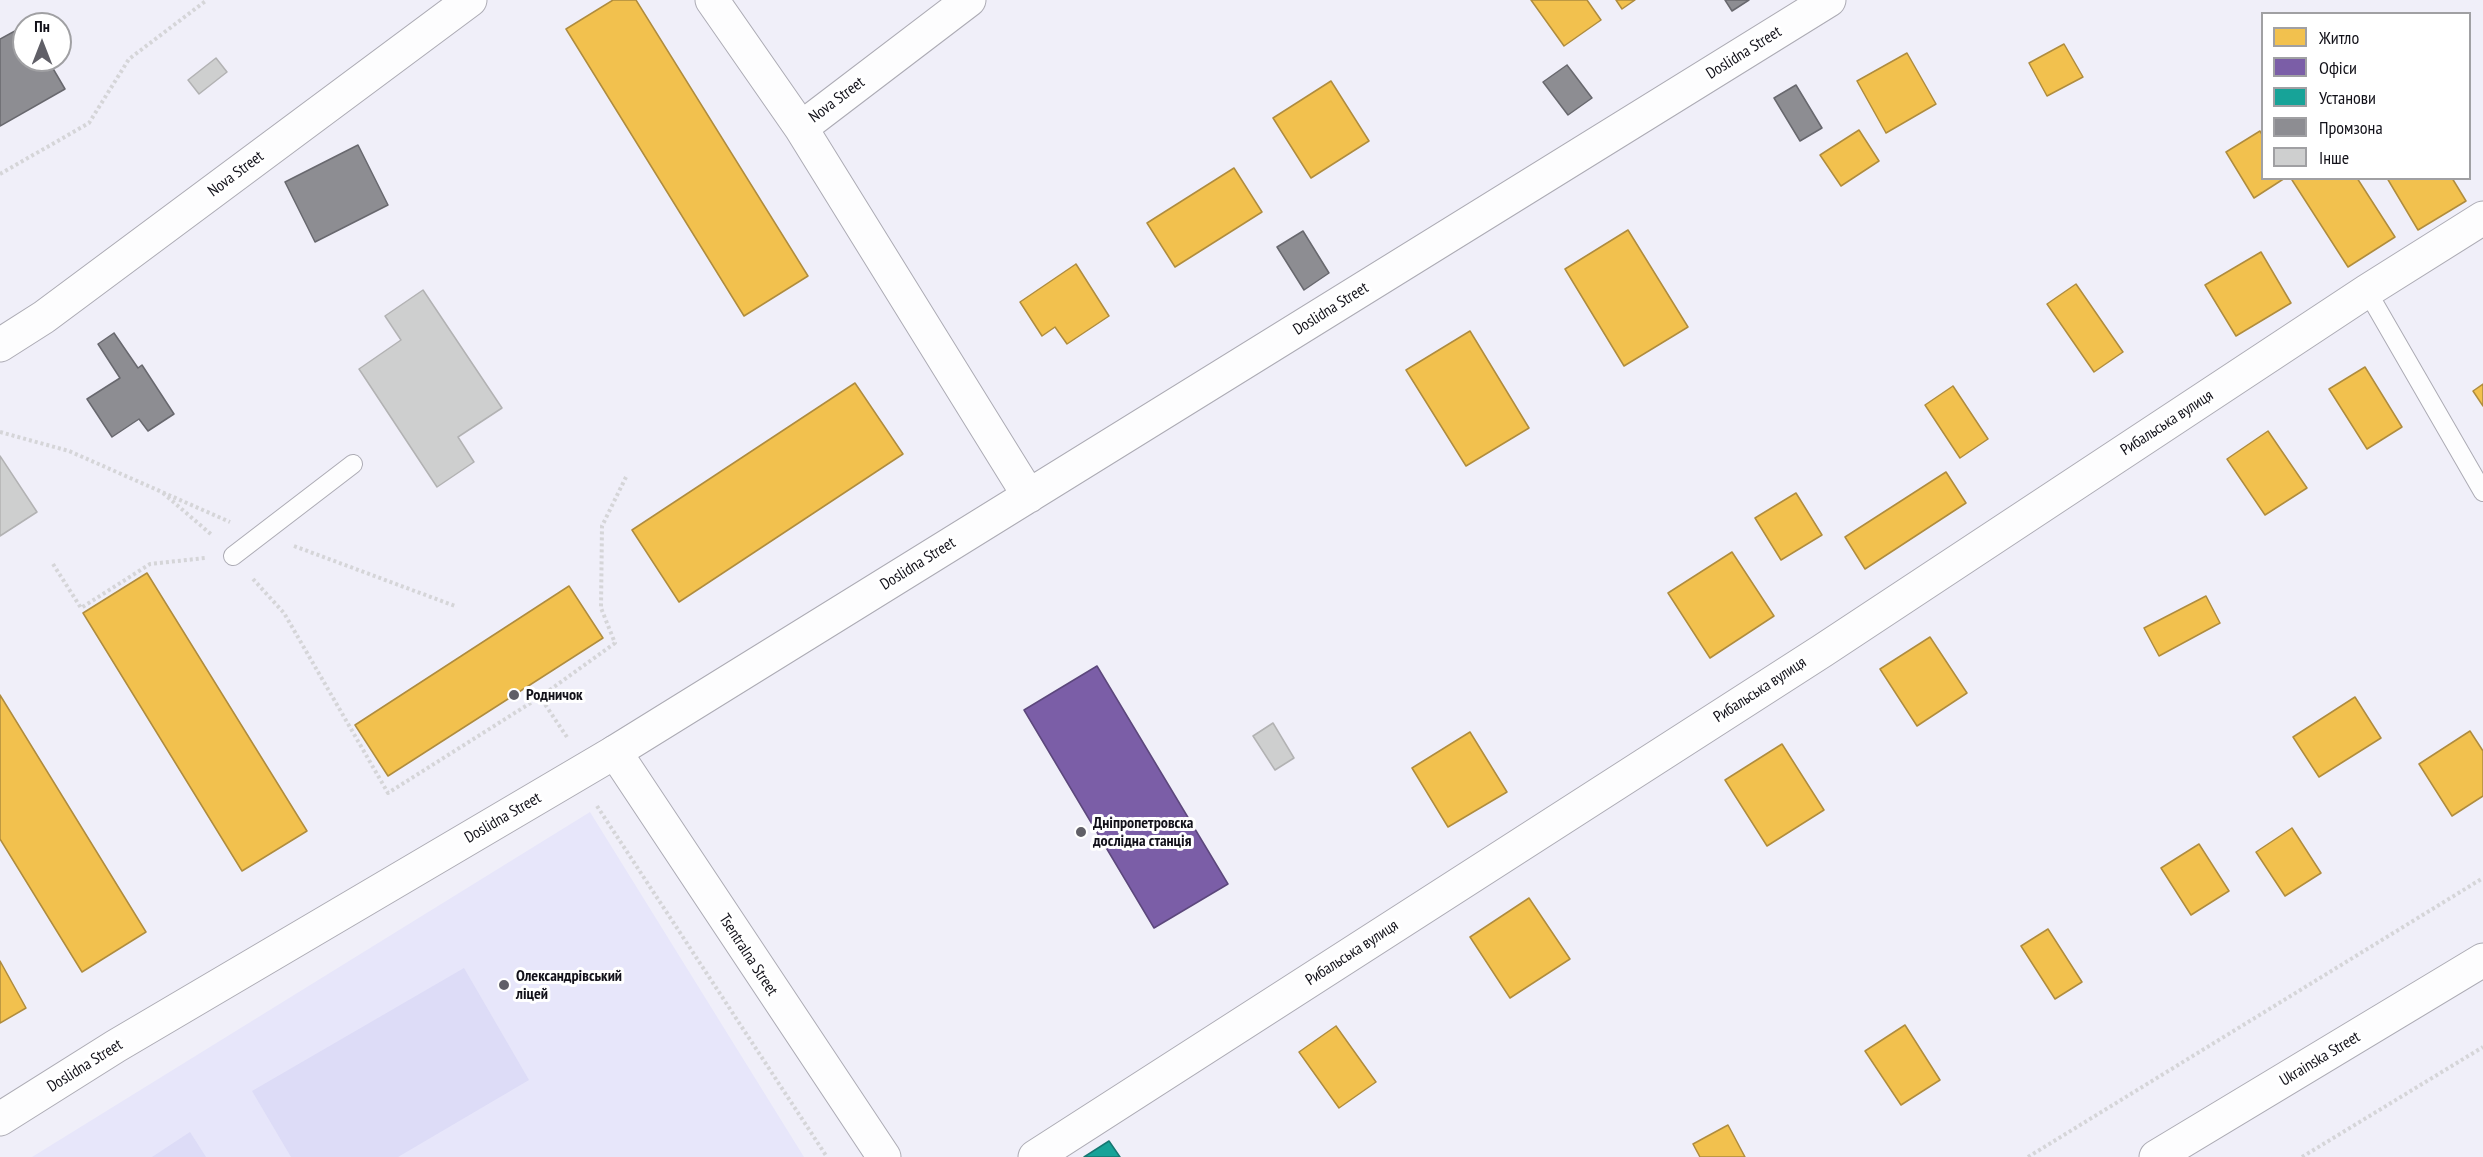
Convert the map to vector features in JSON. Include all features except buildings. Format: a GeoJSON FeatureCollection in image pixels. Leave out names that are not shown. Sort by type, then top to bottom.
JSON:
{"type":"FeatureCollection","features":[{"type":"Feature","properties":{"kind":"street","name":"Nova Street"},"geometry":{"type":"LineString","coordinates":[[0,345],[44,317],[468,0]]}},
{"type":"Feature","properties":{"kind":"street","name":"Nova Street"},"geometry":{"type":"LineString","coordinates":[[712,0],[801,128],[969,0]]}},
{"type":"Feature","properties":{"kind":"street","name":"Doslidna Street"},"geometry":{"type":"LineString","coordinates":[[0,1119],[116,1046],[615,752],[1829,0]]}},
{"type":"Feature","properties":{"kind":"street"},"geometry":{"type":"LineString","coordinates":[[801,128],[1029,496]]}},
{"type":"Feature","properties":{"kind":"street","name":"Рибальська вулиця"},"geometry":{"type":"LineString","coordinates":[[1035,1157],[1822,651],[2367,291],[2483,218]]}},
{"type":"Feature","properties":{"kind":"street","name":"Tsentralna Street"},"geometry":{"type":"LineString","coordinates":[[615,752],[884,1157]]}},
{"type":"Feature","properties":{"kind":"street","name":"Ukrainska Street"},"geometry":{"type":"LineString","coordinates":[[2156,1157],[2483,960]]}},
{"type":"Feature","properties":{"kind":"lane"},"geometry":{"type":"LineString","coordinates":[[2367,291],[2483,492]]}},
{"type":"Feature","properties":{"kind":"lane"},"geometry":{"type":"LineString","coordinates":[[233,556],[353,464]]}},
{"type":"Feature","properties":{"kind":"path"},"geometry":{"type":"LineString","coordinates":[[0,174],[89,123],[129,59],[207,0]]}},
{"type":"Feature","properties":{"kind":"path"},"geometry":{"type":"LineString","coordinates":[[0,432],[69,451],[261,533],[455,606]]}},
{"type":"Feature","properties":{"kind":"path"},"geometry":{"type":"LineString","coordinates":[[163,493],[221,542],[284,614],[388,793],[540,697],[615,643],[601,608],[602,526],[626,477]]}},
{"type":"Feature","properties":{"kind":"path"},"geometry":{"type":"LineString","coordinates":[[53,564],[81,608],[150,564],[233,556]]}},
{"type":"Feature","properties":{"kind":"path"},"geometry":{"type":"LineString","coordinates":[[540,697],[587,768]]}},
{"type":"Feature","properties":{"kind":"path"},"geometry":{"type":"LineString","coordinates":[[588,806],[596,804],[827,1157]]}},
{"type":"Feature","properties":{"kind":"path"},"geometry":{"type":"LineString","coordinates":[[2028,1157],[2483,878]]}},
{"type":"Feature","properties":{"kind":"path"},"geometry":{"type":"LineString","coordinates":[[2302,1157],[2483,1047]]}},
{"type":"Feature","properties":{"kind":"shaded area","name":"Олександрівський ліцей"},"geometry":{"type":"Polygon","coordinates":[[[590,812],[804,1157],[32,1157],[590,812]]]}},
{"type":"Feature","properties":{"kind":"shaded area"},"geometry":{"type":"Polygon","coordinates":[[[464,968],[529,1080],[398,1157],[291,1157],[252,1091],[464,968]]]}},
{"type":"Feature","properties":{"kind":"shaded area"},"geometry":{"type":"Polygon","coordinates":[[[190,1132],[206,1157],[152,1157],[190,1132]]]}},
{"type":"Feature","properties":{"kind":"place","name":"Родничок"},"geometry":{"type":"Point","coordinates":[514,695]}},
{"type":"Feature","properties":{"kind":"place","name":"Дніпропетровска дослідна станція"},"geometry":{"type":"Point","coordinates":[1081,832]}},
{"type":"Feature","properties":{"kind":"place","name":"Олександрівський ліцей"},"geometry":{"type":"Point","coordinates":[504,985]}}]}
